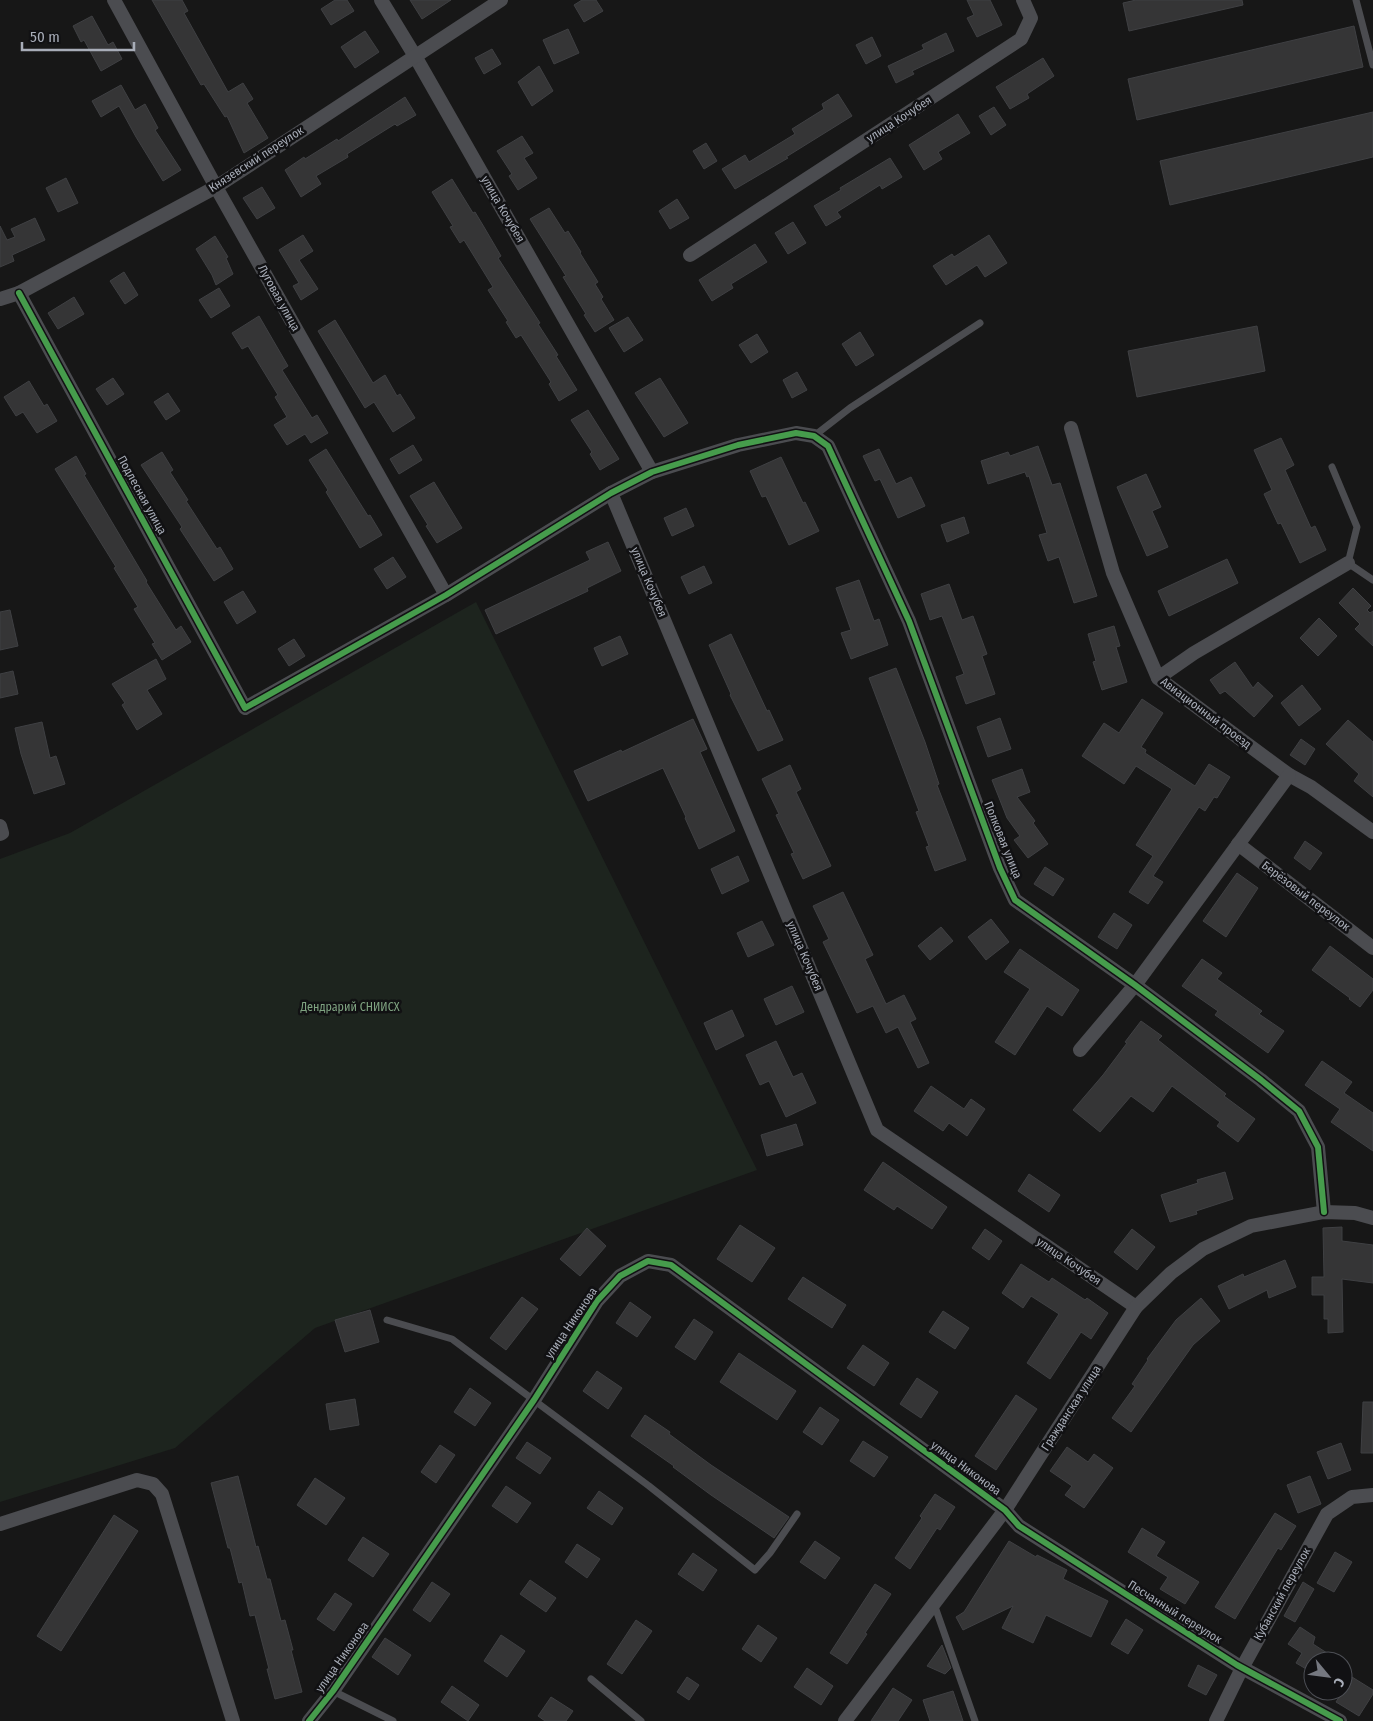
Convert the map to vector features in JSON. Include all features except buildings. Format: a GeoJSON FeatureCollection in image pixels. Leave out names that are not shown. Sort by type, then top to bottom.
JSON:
{"type":"FeatureCollection","features":[{"type":"Feature","properties":{"kind":"street","name":"Луговая улица"},"geometry":{"type":"LineString","coordinates":[[114,0],[216,187],[446,595]]}},
{"type":"Feature","properties":{"kind":"street","name":"улица Кочубея"},"geometry":{"type":"LineString","coordinates":[[382,0],[416,56],[652,472]]}},
{"type":"Feature","properties":{"kind":"street","name":"Князевский переулок"},"geometry":{"type":"LineString","coordinates":[[0,299],[19,293],[216,187],[501,0]]}},
{"type":"Feature","properties":{"kind":"street","name":"улица Кочубея"},"geometry":{"type":"LineString","coordinates":[[690,255],[1021,40],[1032,18],[1023,0]]}},
{"type":"Feature","properties":{"kind":"street","name":"Подлесная улица"},"geometry":{"type":"LineString","coordinates":[[19,293],[246,708],[446,595]]}},
{"type":"Feature","properties":{"kind":"street","name":"Авиационный проезд"},"geometry":{"type":"LineString","coordinates":[[1071,428],[1113,574],[1158,678],[1289,775],[1311,787],[1373,832]]}},
{"type":"Feature","properties":{"kind":"street"},"geometry":{"type":"LineString","coordinates":[[446,595],[611,493],[652,472],[738,445],[796,433],[814,436]]}},
{"type":"Feature","properties":{"kind":"street","name":"Полковая улица"},"geometry":{"type":"LineString","coordinates":[[814,436],[828,446],[908,621],[1000,868],[1015,900],[1135,985],[1299,1111],[1318,1147],[1324,1212]]}},
{"type":"Feature","properties":{"kind":"street","name":"улица Кочубея"},"geometry":{"type":"LineString","coordinates":[[611,493],[878,1130],[1136,1307]]}},
{"type":"Feature","properties":{"kind":"street"},"geometry":{"type":"LineString","coordinates":[[1158,678],[1194,653],[1348,563]]}},
{"type":"Feature","properties":{"kind":"street"},"geometry":{"type":"LineString","coordinates":[[1080,1050],[1135,985],[1289,775]]}},
{"type":"Feature","properties":{"kind":"street","name":"Берёзовый переулок"},"geometry":{"type":"LineString","coordinates":[[1238,844],[1373,948]]}},
{"type":"Feature","properties":{"kind":"street","name":"Гражданская улица"},"geometry":{"type":"LineString","coordinates":[[845,1721],[1004,1510],[1136,1307],[1171,1273],[1203,1249],[1251,1226],[1324,1212],[1355,1214],[1373,1218]]}},
{"type":"Feature","properties":{"kind":"street","name":"улица Никонова"},"geometry":{"type":"LineString","coordinates":[[309,1721],[333,1692],[534,1400],[597,1301],[620,1276],[648,1261],[671,1265],[1004,1510]]}},
{"type":"Feature","properties":{"kind":"street"},"geometry":{"type":"LineString","coordinates":[[0,1524],[136,1480],[153,1484],[162,1494],[233,1721]]}},
{"type":"Feature","properties":{"kind":"street","name":"Кубанский переулок"},"geometry":{"type":"LineString","coordinates":[[1216,1721],[1242,1668],[1327,1514],[1352,1497],[1373,1495]]}},
{"type":"Feature","properties":{"kind":"street","name":"Песчанный переулок"},"geometry":{"type":"LineString","coordinates":[[1004,1510],[1019,1526],[1242,1668],[1340,1721]]}},
{"type":"Feature","properties":{"kind":"lane"},"geometry":{"type":"LineString","coordinates":[[1356,0],[1373,65]]}},
{"type":"Feature","properties":{"kind":"lane"},"geometry":{"type":"LineString","coordinates":[[814,436],[850,408],[980,322]]}},
{"type":"Feature","properties":{"kind":"lane"},"geometry":{"type":"LineString","coordinates":[[1332,467],[1356,527],[1348,563],[1373,580]]}},
{"type":"Feature","properties":{"kind":"lane"},"geometry":{"type":"LineString","coordinates":[[387,1320],[452,1339],[649,1486],[755,1570],[770,1553],[797,1514]]}},
{"type":"Feature","properties":{"kind":"lane"},"geometry":{"type":"LineString","coordinates":[[934,1604],[975,1721]]}},
{"type":"Feature","properties":{"kind":"lane"},"geometry":{"type":"LineString","coordinates":[[591,1679],[641,1721]]}},
{"type":"Feature","properties":{"kind":"lane"},"geometry":{"type":"LineString","coordinates":[[333,1692],[394,1721]]}},
{"type":"Feature","properties":{"kind":"green space","name":"Дендрарий СНИИСХ"},"geometry":{"type":"Polygon","coordinates":[[[476,602],[757,1170],[315,1328],[175,1448],[0,1502],[0,859],[70,833],[476,602]]]}},
{"type":"Feature","properties":{"kind":"cycle path"},"geometry":{"type":"LineString","coordinates":[[19,293],[245,708],[446,595],[611,493],[652,472],[738,445],[796,433],[814,436],[828,446],[909,621],[1000,868],[1015,900],[1135,985],[1299,1111],[1318,1147],[1324,1212]]}},
{"type":"Feature","properties":{"kind":"cycle path"},"geometry":{"type":"LineString","coordinates":[[309,1721],[333,1691],[534,1400],[597,1301],[620,1276],[648,1261],[671,1265],[1005,1510],[1019,1526],[1237,1665],[1340,1721]]}}]}
